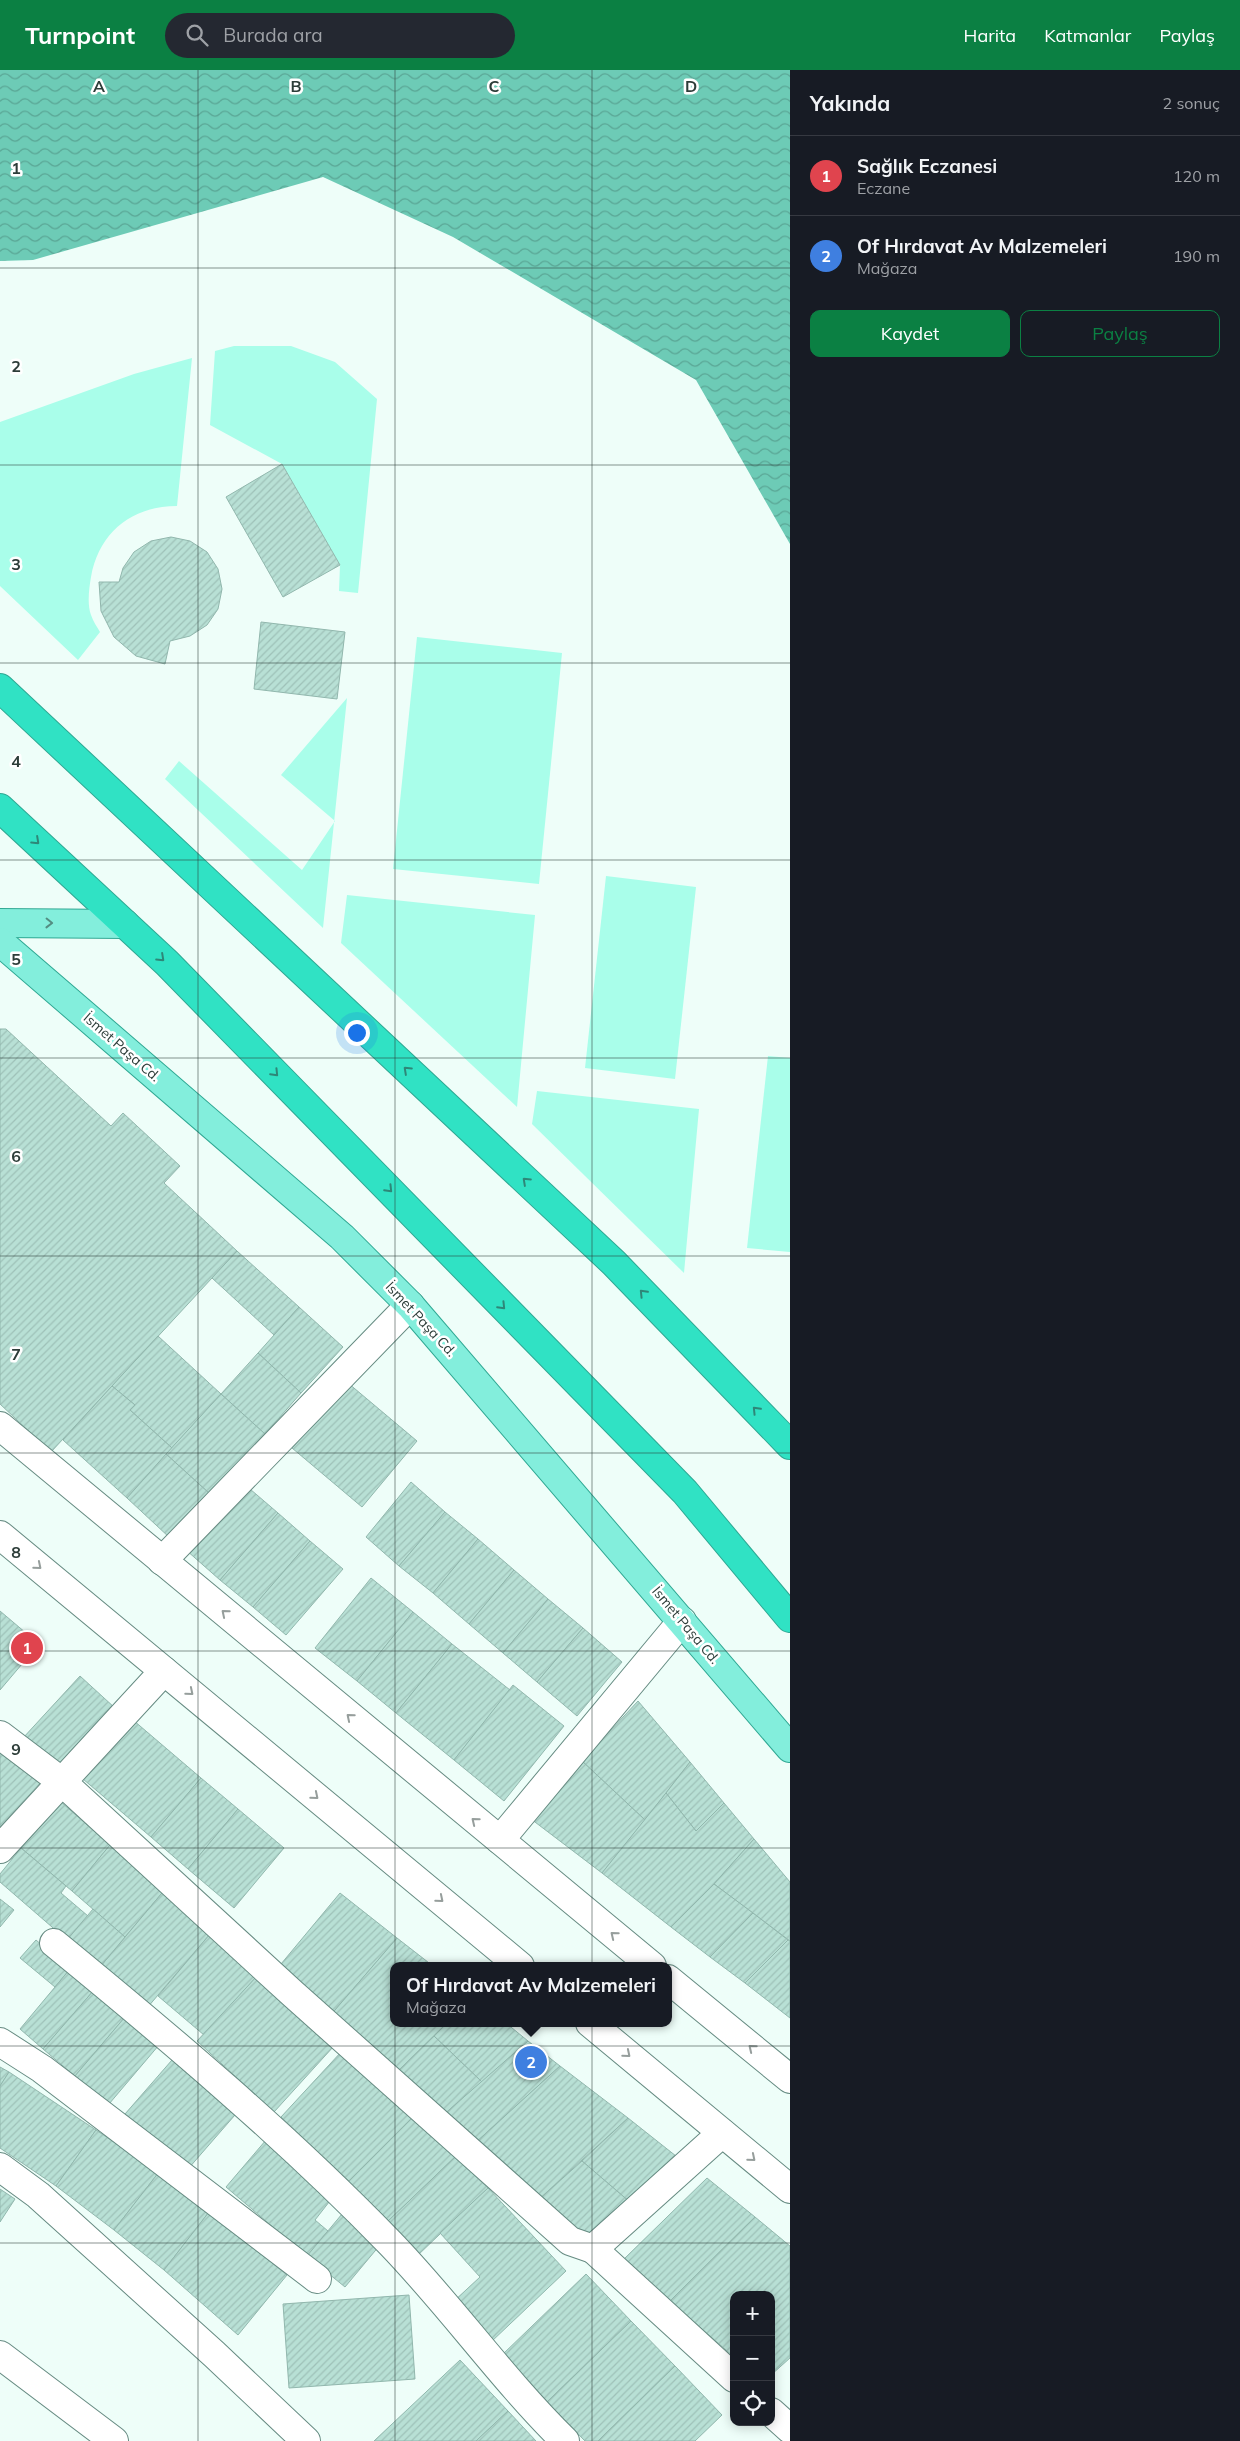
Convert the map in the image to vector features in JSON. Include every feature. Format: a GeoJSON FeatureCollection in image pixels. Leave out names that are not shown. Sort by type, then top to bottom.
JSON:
{"type":"FeatureCollection","features":[{"type":"Feature","properties":{"kind":"highway"},"geometry":{"type":"LineString","coordinates":[[0,688],[614,1263],[790,1445]]}},
{"type":"Feature","properties":{"kind":"highway"},"geometry":{"type":"LineString","coordinates":[[0,808],[167,963],[684,1492],[790,1618]]}},
{"type":"Feature","properties":{"kind":"main road"},"geometry":{"type":"LineString","coordinates":[[0,923],[125,924]]}},
{"type":"Feature","properties":{"kind":"main road","name":"İsmet Paşa Cd."},"geometry":{"type":"LineString","coordinates":[[0,942],[342,1237],[410,1305],[790,1748]]}},
{"type":"Feature","properties":{"kind":"street"},"geometry":{"type":"LineString","coordinates":[[162,1561],[410,1305]]}},
{"type":"Feature","properties":{"kind":"street"},"geometry":{"type":"LineString","coordinates":[[0,1426],[647,1962]]}},
{"type":"Feature","properties":{"kind":"street"},"geometry":{"type":"LineString","coordinates":[[0,1535],[515,1962]]}},
{"type":"Feature","properties":{"kind":"street"},"geometry":{"type":"LineString","coordinates":[[500,1840],[682,1621]]}},
{"type":"Feature","properties":{"kind":"street"},"geometry":{"type":"LineString","coordinates":[[0,1849],[164,1671]]}},
{"type":"Feature","properties":{"kind":"street"},"geometry":{"type":"LineString","coordinates":[[0,1735],[62,1782],[292,1993],[570,2241],[593,2249],[730,2374]]}},
{"type":"Feature","properties":{"kind":"street"},"geometry":{"type":"LineString","coordinates":[[54,1943],[170,2038],[306,2161],[391,2244],[565,2441]]}},
{"type":"Feature","properties":{"kind":"street"},"geometry":{"type":"LineString","coordinates":[[672,1982],[790,2079]]}},
{"type":"Feature","properties":{"kind":"street"},"geometry":{"type":"LineString","coordinates":[[595,2027],[790,2189]]}},
{"type":"Feature","properties":{"kind":"street"},"geometry":{"type":"LineString","coordinates":[[0,2042],[42,2069],[317,2279]]}},
{"type":"Feature","properties":{"kind":"street"},"geometry":{"type":"LineString","coordinates":[[593,2249],[722,2133]]}},
{"type":"Feature","properties":{"kind":"street"},"geometry":{"type":"LineString","coordinates":[[0,2167],[38,2195],[214,2354],[306,2441]]}},
{"type":"Feature","properties":{"kind":"street"},"geometry":{"type":"LineString","coordinates":[[0,2355],[114,2441]]}},
{"type":"Feature","properties":{"kind":"street"},"geometry":{"type":"LineString","coordinates":[[775,2416],[790,2429],[782,2441]]}},
{"type":"Feature","properties":{"kind":"shaded area"},"geometry":{"type":"Polygon","coordinates":[[[234,346],[291,346],[335,362],[377,399],[358,593],[339,591],[340,565],[282,464],[210,425],[215,351],[234,346]]]}},
{"type":"Feature","properties":{"kind":"shaded area"},"geometry":{"type":"Polygon","coordinates":[[[192,358],[177,506],[161,507],[132,517],[120,525],[101,547],[91,577],[89,596],[91,615],[100,632],[78,660],[0,586],[0,422],[134,374],[192,358]]]}},
{"type":"Feature","properties":{"kind":"shaded area"},"geometry":{"type":"Polygon","coordinates":[[[417,637],[562,653],[539,884],[393,869],[417,637]]]}},
{"type":"Feature","properties":{"kind":"shaded area"},"geometry":{"type":"Polygon","coordinates":[[[347,698],[334,820],[281,775],[347,698]]]}},
{"type":"Feature","properties":{"kind":"shaded area"},"geometry":{"type":"Polygon","coordinates":[[[179,761],[302,870],[334,822],[323,928],[165,779],[179,761]]]}},
{"type":"Feature","properties":{"kind":"shaded area"},"geometry":{"type":"Polygon","coordinates":[[[606,876],[696,887],[675,1079],[585,1068],[606,876]]]}},
{"type":"Feature","properties":{"kind":"shaded area"},"geometry":{"type":"Polygon","coordinates":[[[347,895],[535,915],[517,1107],[341,943],[347,895]]]}},
{"type":"Feature","properties":{"kind":"shaded area"},"geometry":{"type":"Polygon","coordinates":[[[768,1056],[790,1058],[790,1252],[747,1248],[768,1056]]]}},
{"type":"Feature","properties":{"kind":"shaded area"},"geometry":{"type":"Polygon","coordinates":[[[537,1091],[699,1109],[684,1273],[532,1124],[537,1091]]]}},
{"type":"Feature","properties":{"kind":"water"},"geometry":{"type":"Polygon","coordinates":[[[0,70],[790,70],[790,544],[696,380],[453,237],[323,177],[33,260],[0,261],[0,70]]]}},
{"type":"Feature","properties":{"kind":"building"},"geometry":{"type":"Polygon","coordinates":[[[282,464],[340,565],[283,597],[226,497],[282,464]]]}},
{"type":"Feature","properties":{"kind":"building"},"geometry":{"type":"Polygon","coordinates":[[[171,537],[190,541],[207,552],[218,569],[222,589],[218,609],[207,625],[190,636],[170,641],[165,664],[136,656],[114,637],[101,611],[99,582],[119,582],[123,568],[134,552],[151,541],[171,537]]]}},
{"type":"Feature","properties":{"kind":"building"},"geometry":{"type":"Polygon","coordinates":[[[261,622],[345,632],[337,699],[254,689],[261,622]]]}},
{"type":"Feature","properties":{"kind":"building"},"geometry":{"type":"Polygon","coordinates":[[[0,1029],[6,1029],[111,1126],[123,1113],[180,1166],[164,1183],[237,1251],[51,1452],[0,1404],[0,1029]]]}},
{"type":"Feature","properties":{"kind":"building"},"geometry":{"type":"Polygon","coordinates":[[[237,1251],[299,1307],[274,1335],[212,1278],[237,1251]]]}},
{"type":"Feature","properties":{"kind":"building"},"geometry":{"type":"Polygon","coordinates":[[[299,1307],[343,1347],[301,1393],[258,1353],[299,1307]]]}},
{"type":"Feature","properties":{"kind":"building"},"geometry":{"type":"Polygon","coordinates":[[[158,1336],[221,1394],[172,1448],[130,1410],[135,1405],[112,1386],[158,1336]]]}},
{"type":"Feature","properties":{"kind":"building"},"geometry":{"type":"Polygon","coordinates":[[[258,1353],[301,1393],[265,1434],[221,1394],[258,1353]]]}},
{"type":"Feature","properties":{"kind":"building"},"geometry":{"type":"Polygon","coordinates":[[[348,1383],[417,1441],[362,1507],[292,1448],[348,1383]]]}},
{"type":"Feature","properties":{"kind":"building"},"geometry":{"type":"Polygon","coordinates":[[[112,1386],[135,1405],[130,1410],[172,1448],[127,1498],[63,1440],[112,1386]]]}},
{"type":"Feature","properties":{"kind":"building"},"geometry":{"type":"Polygon","coordinates":[[[221,1394],[265,1434],[210,1494],[166,1454],[221,1394]]]}},
{"type":"Feature","properties":{"kind":"building"},"geometry":{"type":"Polygon","coordinates":[[[166,1454],[210,1494],[170,1538],[127,1498],[166,1454]]]}},
{"type":"Feature","properties":{"kind":"building"},"geometry":{"type":"Polygon","coordinates":[[[411,1482],[445,1512],[399,1566],[366,1537],[411,1482]]]}},
{"type":"Feature","properties":{"kind":"building"},"geometry":{"type":"Polygon","coordinates":[[[243,1483],[278,1513],[220,1580],[186,1550],[243,1483]]]}},
{"type":"Feature","properties":{"kind":"building"},"geometry":{"type":"Polygon","coordinates":[[[445,1512],[478,1539],[433,1593],[399,1566],[445,1512]]]}},
{"type":"Feature","properties":{"kind":"building"},"geometry":{"type":"Polygon","coordinates":[[[278,1513],[310,1541],[253,1607],[220,1580],[278,1513]]]}},
{"type":"Feature","properties":{"kind":"building"},"geometry":{"type":"Polygon","coordinates":[[[478,1539],[514,1570],[469,1624],[433,1593],[478,1539]]]}},
{"type":"Feature","properties":{"kind":"building"},"geometry":{"type":"Polygon","coordinates":[[[310,1541],[343,1569],[286,1635],[253,1607],[310,1541]]]}},
{"type":"Feature","properties":{"kind":"building"},"geometry":{"type":"Polygon","coordinates":[[[514,1570],[548,1599],[503,1653],[469,1624],[514,1570]]]}},
{"type":"Feature","properties":{"kind":"building"},"geometry":{"type":"Polygon","coordinates":[[[371,1578],[413,1612],[357,1681],[315,1648],[371,1578]]]}},
{"type":"Feature","properties":{"kind":"building"},"geometry":{"type":"Polygon","coordinates":[[[548,1599],[583,1628],[537,1682],[503,1653],[548,1599]]]}},
{"type":"Feature","properties":{"kind":"building"},"geometry":{"type":"Polygon","coordinates":[[[0,1611],[39,1644],[0,1690],[0,1611]]]}},
{"type":"Feature","properties":{"kind":"building"},"geometry":{"type":"Polygon","coordinates":[[[413,1612],[452,1644],[396,1713],[357,1681],[413,1612]]]}},
{"type":"Feature","properties":{"kind":"building"},"geometry":{"type":"Polygon","coordinates":[[[583,1628],[622,1662],[577,1716],[537,1682],[583,1628]]]}},
{"type":"Feature","properties":{"kind":"building"},"geometry":{"type":"Polygon","coordinates":[[[452,1644],[510,1690],[454,1760],[396,1713],[452,1644]]]}},
{"type":"Feature","properties":{"kind":"building"},"geometry":{"type":"Polygon","coordinates":[[[80,1676],[115,1708],[58,1771],[23,1738],[80,1676]]]}},
{"type":"Feature","properties":{"kind":"building"},"geometry":{"type":"Polygon","coordinates":[[[513,1685],[564,1726],[504,1801],[454,1760],[513,1685]]]}},
{"type":"Feature","properties":{"kind":"building"},"geometry":{"type":"Polygon","coordinates":[[[638,1701],[690,1762],[645,1820],[582,1761],[638,1701]]]}},
{"type":"Feature","properties":{"kind":"building"},"geometry":{"type":"Polygon","coordinates":[[[133,1720],[201,1778],[151,1837],[83,1779],[133,1720]]]}},
{"type":"Feature","properties":{"kind":"building"},"geometry":{"type":"Polygon","coordinates":[[[0,1750],[41,1782],[0,1827],[0,1750]]]}},
{"type":"Feature","properties":{"kind":"building"},"geometry":{"type":"Polygon","coordinates":[[[582,1761],[645,1820],[602,1873],[531,1819],[582,1761]]]}},
{"type":"Feature","properties":{"kind":"building"},"geometry":{"type":"Polygon","coordinates":[[[690,1762],[724,1803],[696,1831],[666,1793],[690,1762]]]}},
{"type":"Feature","properties":{"kind":"building"},"geometry":{"type":"Polygon","coordinates":[[[201,1778],[238,1809],[188,1869],[151,1837],[201,1778]]]}},
{"type":"Feature","properties":{"kind":"building"},"geometry":{"type":"Polygon","coordinates":[[[666,1793],[696,1831],[724,1803],[754,1839],[714,1884],[671,1927],[602,1873],[666,1793]]]}},
{"type":"Feature","properties":{"kind":"building"},"geometry":{"type":"Polygon","coordinates":[[[61,1802],[110,1845],[72,1891],[21,1848],[61,1802]]]}},
{"type":"Feature","properties":{"kind":"building"},"geometry":{"type":"Polygon","coordinates":[[[238,1809],[284,1848],[234,1908],[188,1869],[238,1809]]]}},
{"type":"Feature","properties":{"kind":"building"},"geometry":{"type":"Polygon","coordinates":[[[754,1839],[790,1882],[790,1941],[714,1884],[754,1839]]]}},
{"type":"Feature","properties":{"kind":"building"},"geometry":{"type":"Polygon","coordinates":[[[110,1845],[162,1893],[125,1937],[72,1891],[110,1845]]]}},
{"type":"Feature","properties":{"kind":"building"},"geometry":{"type":"Polygon","coordinates":[[[21,1848],[66,1886],[61,1893],[88,1916],[67,1940],[0,1882],[0,1874],[21,1848]]]}},
{"type":"Feature","properties":{"kind":"building"},"geometry":{"type":"Polygon","coordinates":[[[714,1884],[753,1913],[710,1957],[671,1927],[714,1884]]]}},
{"type":"Feature","properties":{"kind":"building"},"geometry":{"type":"Polygon","coordinates":[[[162,1893],[210,1934],[147,2008],[100,1967],[162,1893]]]}},
{"type":"Feature","properties":{"kind":"building"},"geometry":{"type":"Polygon","coordinates":[[[340,1893],[397,1938],[329,2017],[276,1970],[340,1893]]]}},
{"type":"Feature","properties":{"kind":"building"},"geometry":{"type":"Polygon","coordinates":[[[0,1899],[14,1910],[0,1927],[0,1899]]]}},
{"type":"Feature","properties":{"kind":"building"},"geometry":{"type":"Polygon","coordinates":[[[93,1909],[125,1937],[100,1967],[67,1940],[93,1909]]]}},
{"type":"Feature","properties":{"kind":"building"},"geometry":{"type":"Polygon","coordinates":[[[753,1913],[788,1940],[745,1983],[710,1957],[753,1913]]]}},
{"type":"Feature","properties":{"kind":"building"},"geometry":{"type":"Polygon","coordinates":[[[210,1934],[258,1975],[204,2035],[158,1996],[210,1934]]]}},
{"type":"Feature","properties":{"kind":"building"},"geometry":{"type":"Polygon","coordinates":[[[397,1938],[428,1962],[390,1962],[390,2027],[443,2027],[394,2075],[329,2017],[397,1938]]]}},
{"type":"Feature","properties":{"kind":"building"},"geometry":{"type":"Polygon","coordinates":[[[36,1940],[70,1969],[55,1987],[20,1958],[36,1940]]]}},
{"type":"Feature","properties":{"kind":"building"},"geometry":{"type":"Polygon","coordinates":[[[788,1940],[790,1941],[790,2018],[745,1983],[788,1940]]]}},
{"type":"Feature","properties":{"kind":"building"},"geometry":{"type":"Polygon","coordinates":[[[70,1969],[94,1990],[43,2049],[20,2029],[70,1969]]]}},
{"type":"Feature","properties":{"kind":"building"},"geometry":{"type":"Polygon","coordinates":[[[258,1975],[334,2046],[274,2112],[197,2041],[258,1975]]]}},
{"type":"Feature","properties":{"kind":"building"},"geometry":{"type":"Polygon","coordinates":[[[94,1990],[125,2017],[75,2076],[43,2049],[94,1990]]]}},
{"type":"Feature","properties":{"kind":"building"},"geometry":{"type":"Polygon","coordinates":[[[125,2017],[159,2045],[109,2104],[75,2076],[125,2017]]]}},
{"type":"Feature","properties":{"kind":"building"},"geometry":{"type":"Polygon","coordinates":[[[443,2027],[511,2027],[528,2041],[482,2082],[434,2036],[443,2027]]]}},
{"type":"Feature","properties":{"kind":"building"},"geometry":{"type":"Polygon","coordinates":[[[434,2036],[482,2082],[441,2117],[394,2075],[434,2036]]]}},
{"type":"Feature","properties":{"kind":"building"},"geometry":{"type":"Polygon","coordinates":[[[528,2041],[560,2066],[473,2145],[441,2117],[528,2041]]]}},
{"type":"Feature","properties":{"kind":"building"},"geometry":{"type":"Polygon","coordinates":[[[342,2051],[413,2117],[349,2181],[281,2117],[342,2051]]]}},
{"type":"Feature","properties":{"kind":"building"},"geometry":{"type":"Polygon","coordinates":[[[172,2060],[235,2115],[188,2169],[125,2114],[172,2060]]]}},
{"type":"Feature","properties":{"kind":"building"},"geometry":{"type":"Polygon","coordinates":[[[560,2066],[628,2118],[536,2202],[473,2145],[560,2066]]]}},
{"type":"Feature","properties":{"kind":"building"},"geometry":{"type":"Polygon","coordinates":[[[0,2067],[9,2072],[0,2086],[0,2067]]]}},
{"type":"Feature","properties":{"kind":"building"},"geometry":{"type":"Polygon","coordinates":[[[9,2072],[96,2130],[56,2186],[0,2148],[0,2086],[9,2072]]]}},
{"type":"Feature","properties":{"kind":"building"},"geometry":{"type":"Polygon","coordinates":[[[413,2117],[455,2157],[385,2224],[345,2185],[413,2117]]]}},
{"type":"Feature","properties":{"kind":"building"},"geometry":{"type":"Polygon","coordinates":[[[628,2118],[681,2160],[631,2203],[582,2161],[628,2118]]]}},
{"type":"Feature","properties":{"kind":"building"},"geometry":{"type":"Polygon","coordinates":[[[96,2130],[159,2172],[114,2230],[56,2186],[96,2130]]]}},
{"type":"Feature","properties":{"kind":"building"},"geometry":{"type":"Polygon","coordinates":[[[266,2140],[333,2197],[315,2220],[328,2231],[307,2256],[226,2187],[266,2140]]]}},
{"type":"Feature","properties":{"kind":"building"},"geometry":{"type":"Polygon","coordinates":[[[455,2157],[488,2188],[416,2257],[385,2224],[455,2157]]]}},
{"type":"Feature","properties":{"kind":"building"},"geometry":{"type":"Polygon","coordinates":[[[582,2161],[631,2203],[583,2244],[536,2202],[582,2161]]]}},
{"type":"Feature","properties":{"kind":"building"},"geometry":{"type":"Polygon","coordinates":[[[159,2172],[209,2212],[164,2270],[114,2230],[159,2172]]]}},
{"type":"Feature","properties":{"kind":"building"},"geometry":{"type":"Polygon","coordinates":[[[707,2178],[755,2217],[670,2301],[623,2260],[707,2178]]]}},
{"type":"Feature","properties":{"kind":"building"},"geometry":{"type":"Polygon","coordinates":[[[488,2188],[566,2271],[491,2342],[453,2302],[480,2277],[440,2233],[488,2188]]]}},
{"type":"Feature","properties":{"kind":"building"},"geometry":{"type":"Polygon","coordinates":[[[0,2189],[15,2199],[0,2222],[0,2189]]]}},
{"type":"Feature","properties":{"kind":"building"},"geometry":{"type":"Polygon","coordinates":[[[209,2212],[287,2275],[238,2335],[164,2270],[209,2212]]]}},
{"type":"Feature","properties":{"kind":"building"},"geometry":{"type":"Polygon","coordinates":[[[342,2214],[380,2245],[345,2287],[307,2256],[342,2214]]]}},
{"type":"Feature","properties":{"kind":"building"},"geometry":{"type":"Polygon","coordinates":[[[755,2217],[790,2246],[790,2358],[775,2371],[775,2291],[730,2291],[730,2354],[670,2301],[755,2217]]]}},
{"type":"Feature","properties":{"kind":"building"},"geometry":{"type":"Polygon","coordinates":[[[586,2274],[631,2321],[547,2402],[502,2355],[586,2274]]]}},
{"type":"Feature","properties":{"kind":"building"},"geometry":{"type":"Polygon","coordinates":[[[409,2295],[415,2379],[289,2388],[283,2304],[409,2295]]]}},
{"type":"Feature","properties":{"kind":"building"},"geometry":{"type":"Polygon","coordinates":[[[631,2321],[675,2366],[598,2441],[585,2441],[547,2402],[631,2321]]]}},
{"type":"Feature","properties":{"kind":"building"},"geometry":{"type":"Polygon","coordinates":[[[460,2360],[508,2411],[476,2441],[374,2441],[460,2360]]]}},
{"type":"Feature","properties":{"kind":"building"},"geometry":{"type":"Polygon","coordinates":[[[675,2366],[722,2415],[695,2441],[598,2441],[675,2366]]]}},
{"type":"Feature","properties":{"kind":"building"},"geometry":{"type":"Polygon","coordinates":[[[508,2411],[536,2441],[476,2441],[508,2411]]]}},
{"type":"Feature","properties":{"kind":"place","name":"Sağlık Eczanesi"},"geometry":{"type":"Point","coordinates":[27,1648]}},
{"type":"Feature","properties":{"kind":"place","name":"Of Hırdavat Av Malzemeleri"},"geometry":{"type":"Point","coordinates":[531,2062]}}]}
